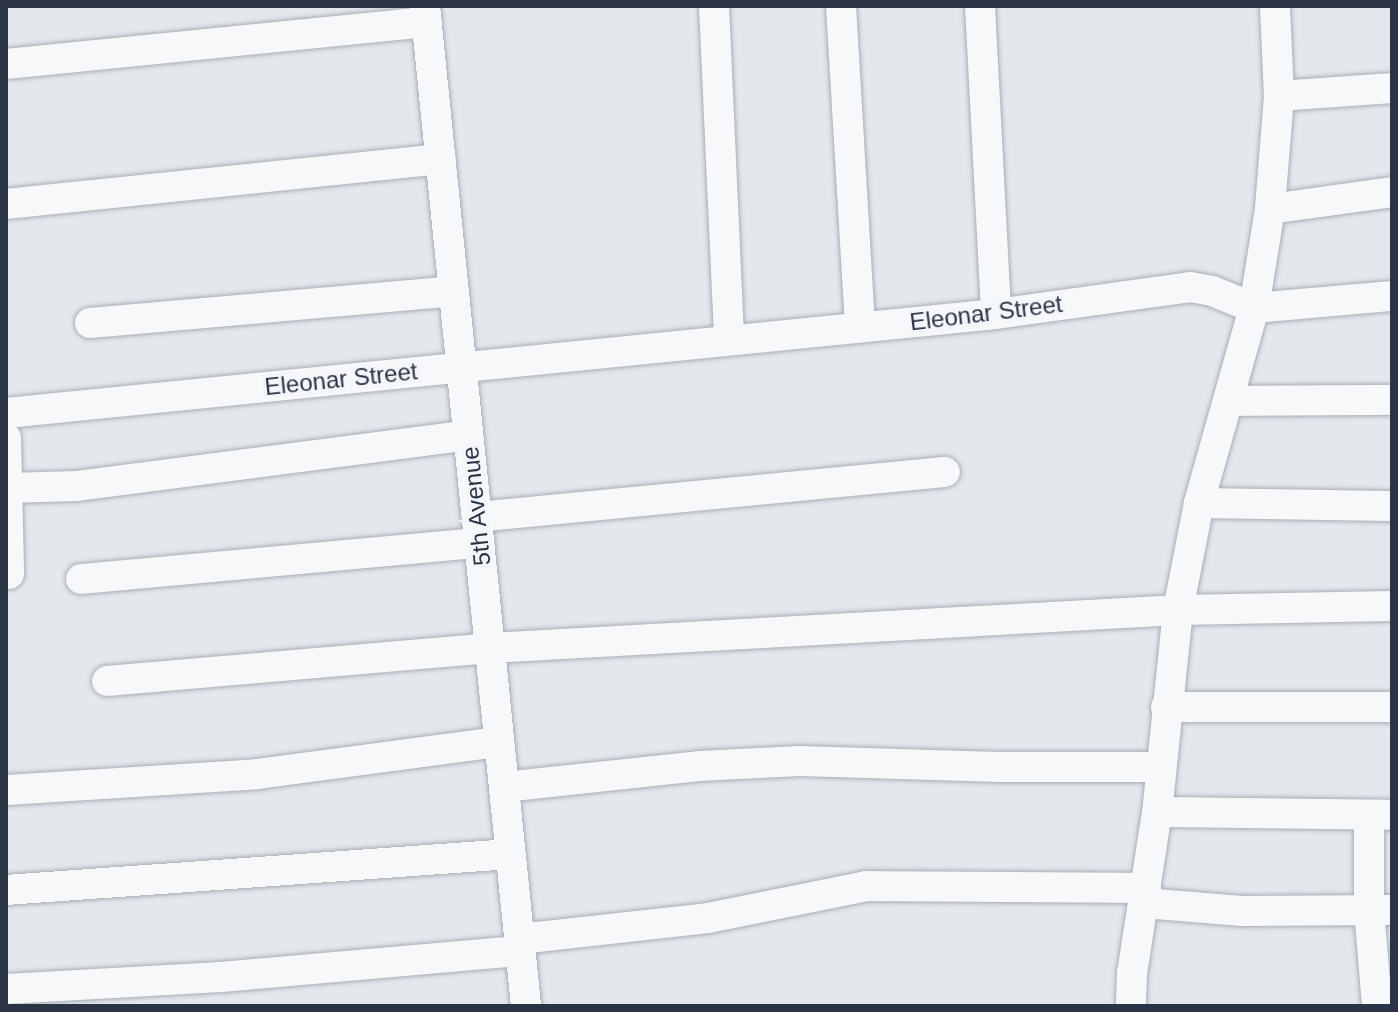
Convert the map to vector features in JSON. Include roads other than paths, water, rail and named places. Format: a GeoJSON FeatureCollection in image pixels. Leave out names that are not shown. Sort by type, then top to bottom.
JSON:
{"type":"FeatureCollection","features":[{"type":"Feature","properties":{"kind":"street"},"geometry":{"type":"LineString","coordinates":[[714,6],[729,339]]}},
{"type":"Feature","properties":{"kind":"street"},"geometry":{"type":"LineString","coordinates":[[841,6],[860,327]]}},
{"type":"Feature","properties":{"kind":"street"},"geometry":{"type":"LineString","coordinates":[[980,6],[996,314]]}},
{"type":"Feature","properties":{"kind":"street"},"geometry":{"type":"LineString","coordinates":[[1131,1006],[1132,973],[1157,812],[1178,610],[1199,503],[1254,308],[1270,209],[1279,96],[1275,6]]}},
{"type":"Feature","properties":{"kind":"street"},"geometry":{"type":"LineString","coordinates":[[6,64],[426,14]]}},
{"type":"Feature","properties":{"kind":"street","name":"5th Avenue"},"geometry":{"type":"LineString","coordinates":[[426,14],[526,1006]]}},
{"type":"Feature","properties":{"kind":"street"},"geometry":{"type":"LineString","coordinates":[[1279,96],[1392,88]]}},
{"type":"Feature","properties":{"kind":"street"},"geometry":{"type":"LineString","coordinates":[[6,204],[441,159]]}},
{"type":"Feature","properties":{"kind":"street"},"geometry":{"type":"LineString","coordinates":[[1270,209],[1392,192]]}},
{"type":"Feature","properties":{"kind":"street","name":"Eleonar Street"},"geometry":{"type":"LineString","coordinates":[[6,413],[996,314],[1190,287],[1212,291],[1254,308]]}},
{"type":"Feature","properties":{"kind":"street"},"geometry":{"type":"LineString","coordinates":[[90,323],[454,291]]}},
{"type":"Feature","properties":{"kind":"street"},"geometry":{"type":"LineString","coordinates":[[1254,308],[1392,296]]}},
{"type":"Feature","properties":{"kind":"street"},"geometry":{"type":"LineString","coordinates":[[1230,401],[1392,400]]}},
{"type":"Feature","properties":{"kind":"street"},"geometry":{"type":"LineString","coordinates":[[7,488],[77,486],[468,435]]}},
{"type":"Feature","properties":{"kind":"street"},"geometry":{"type":"LineString","coordinates":[[6,438],[9,574]]}},
{"type":"Feature","properties":{"kind":"street"},"geometry":{"type":"LineString","coordinates":[[81,579],[945,472]]}},
{"type":"Feature","properties":{"kind":"street"},"geometry":{"type":"LineString","coordinates":[[1199,503],[1392,506]]}},
{"type":"Feature","properties":{"kind":"street"},"geometry":{"type":"LineString","coordinates":[[107,681],[490,648],[1178,610],[1392,606]]}},
{"type":"Feature","properties":{"kind":"street"},"geometry":{"type":"LineString","coordinates":[[1166,707],[1392,707]]}},
{"type":"Feature","properties":{"kind":"street"},"geometry":{"type":"LineString","coordinates":[[6,790],[258,774],[499,742]]}},
{"type":"Feature","properties":{"kind":"street"},"geometry":{"type":"LineString","coordinates":[[504,787],[699,766],[800,761],[1000,767],[1161,767]]}},
{"type":"Feature","properties":{"kind":"street"},"geometry":{"type":"LineString","coordinates":[[1157,812],[1381,816],[1377,1006]]}},
{"type":"Feature","properties":{"kind":"street"},"geometry":{"type":"LineString","coordinates":[[6,890],[511,854]]}},
{"type":"Feature","properties":{"kind":"street"},"geometry":{"type":"LineString","coordinates":[[6,989],[221,977],[520,945],[708,918],[866,886],[1145,896],[1242,911],[1380,910]]}}]}
